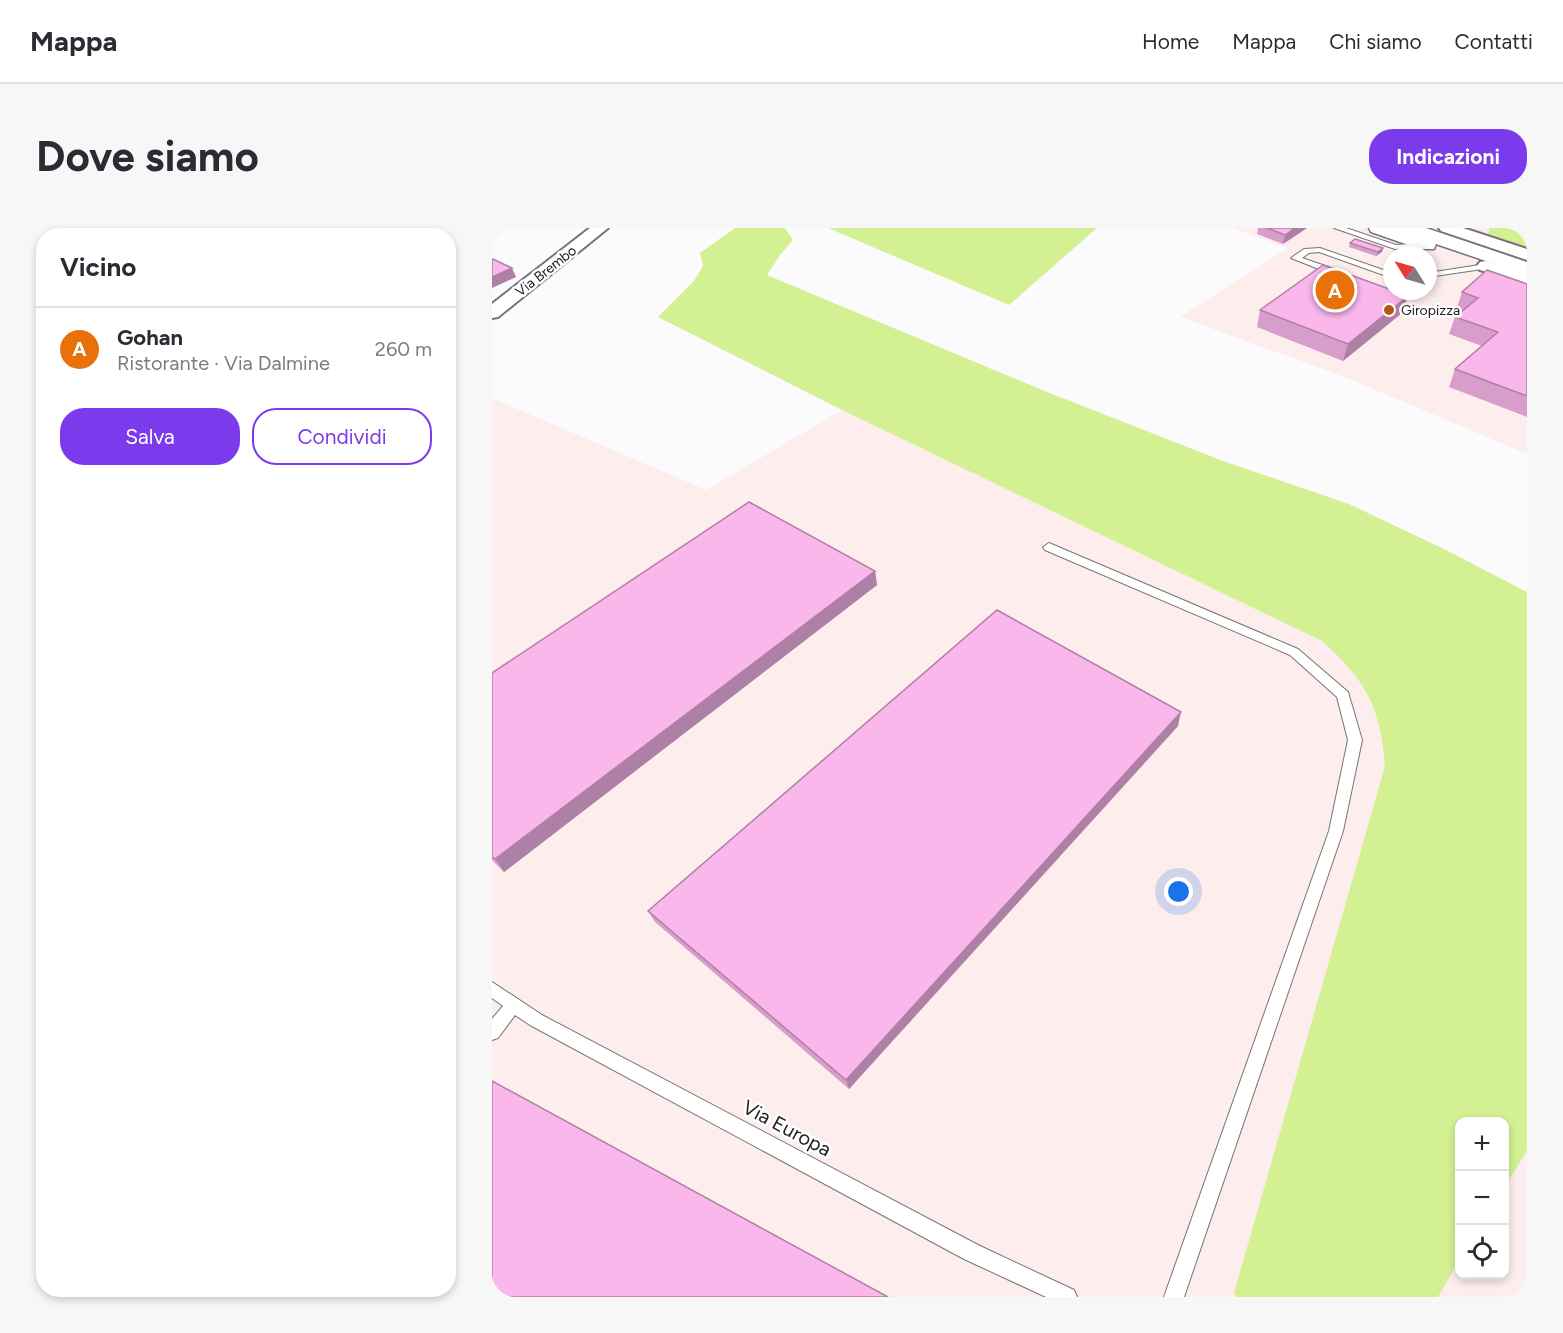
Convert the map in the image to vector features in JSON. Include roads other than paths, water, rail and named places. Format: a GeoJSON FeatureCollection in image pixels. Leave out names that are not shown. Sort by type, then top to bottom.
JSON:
{"type":"FeatureCollection","features":[{"type":"Feature","properties":{"kind":"highway"},"geometry":{"type":"LineString","coordinates":[[1378,228],[1486,266]]}},
{"type":"Feature","properties":{"kind":"highway"},"geometry":{"type":"LineString","coordinates":[[1407,228],[1527,269]]}},
{"type":"Feature","properties":{"kind":"street","name":"Via Brembo"},"geometry":{"type":"LineString","coordinates":[[492,314],[600,228]]}},
{"type":"Feature","properties":{"kind":"street"},"geometry":{"type":"LineString","coordinates":[[1447,228],[1527,255]]}},
{"type":"Feature","properties":{"kind":"street"},"geometry":{"type":"LineString","coordinates":[[1486,266],[1527,280]]}},
{"type":"Feature","properties":{"kind":"lane"},"geometry":{"type":"LineString","coordinates":[[1338,228],[1399,248],[1426,245]]}},
{"type":"Feature","properties":{"kind":"lane"},"geometry":{"type":"LineString","coordinates":[[1464,228],[1480,239]]}},
{"type":"Feature","properties":{"kind":"lane"},"geometry":{"type":"LineString","coordinates":[[1351,279],[1295,258],[1307,251],[1320,250],[1383,273]]}},
{"type":"Feature","properties":{"kind":"lane"},"geometry":{"type":"LineString","coordinates":[[1437,274],[1486,266]]}},
{"type":"Feature","properties":{"kind":"lane"},"geometry":{"type":"LineString","coordinates":[[1374,287],[1383,290]]}},
{"type":"Feature","properties":{"kind":"lane"},"geometry":{"type":"LineString","coordinates":[[1048,547],[1294,652],[1344,695],[1355,740],[1336,831],[1174,1297]]}},
{"type":"Feature","properties":{"kind":"lane","name":"Via Europa"},"geometry":{"type":"LineString","coordinates":[[492,989],[536,1020],[971,1252],[1067,1297]]}},
{"type":"Feature","properties":{"kind":"lane"},"geometry":{"type":"LineString","coordinates":[[492,1032],[514,1004]]}},
{"type":"Feature","properties":{"kind":"place","name":"Gohan"},"geometry":{"type":"Point","coordinates":[1335,290]}},
{"type":"Feature","properties":{"kind":"place","name":"Giropizza"},"geometry":{"type":"Point","coordinates":[1389,310]}}]}
